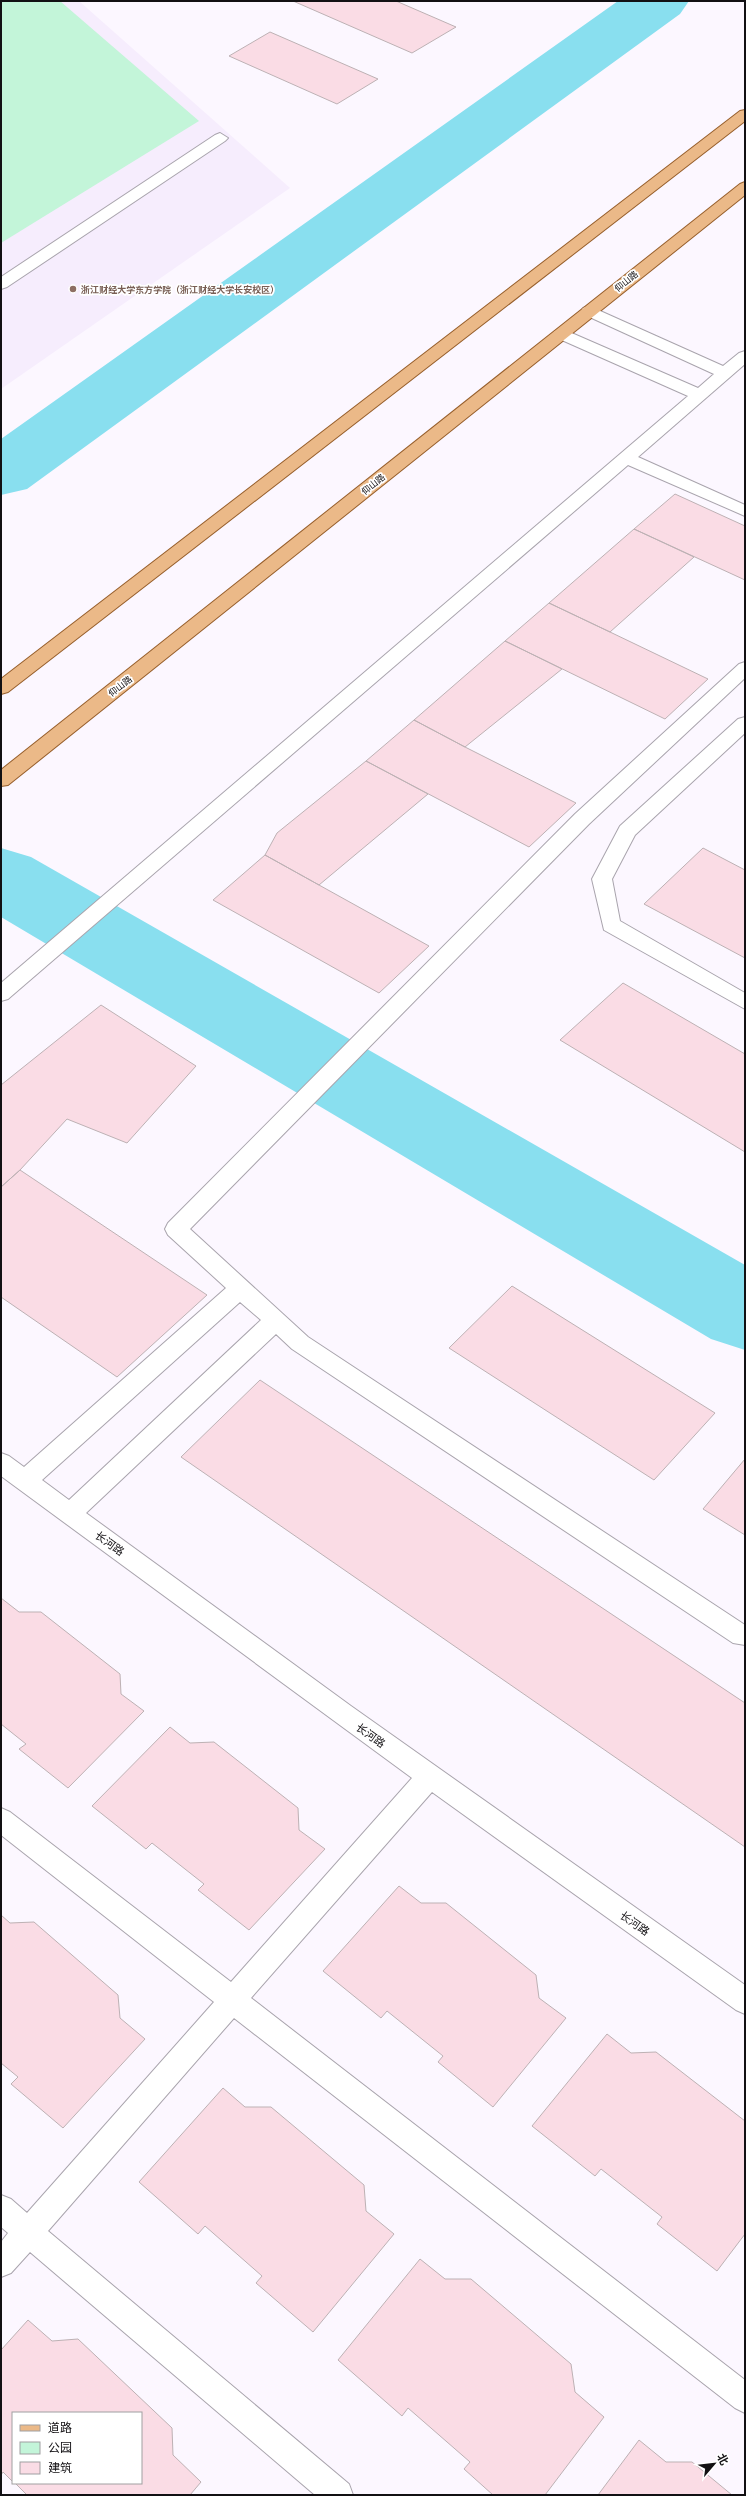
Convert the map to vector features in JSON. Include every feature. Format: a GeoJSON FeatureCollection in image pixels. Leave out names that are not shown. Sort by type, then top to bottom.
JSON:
{"type":"FeatureCollection","features":[{"type":"Feature","properties":{"kind":"main road"},"geometry":{"type":"LineString","coordinates":[[1,688],[745,114]]}},
{"type":"Feature","properties":{"kind":"main road","name":"仰山路"},"geometry":{"type":"LineString","coordinates":[[1,780],[745,187]]}},
{"type":"Feature","properties":{"kind":"street"},"geometry":{"type":"LineString","coordinates":[[1,284],[220,138]]}},
{"type":"Feature","properties":{"kind":"street"},"geometry":{"type":"LineString","coordinates":[[589,311],[725,373]]}},
{"type":"Feature","properties":{"kind":"street"},"geometry":{"type":"LineString","coordinates":[[561,334],[700,395]]}},
{"type":"Feature","properties":{"kind":"street"},"geometry":{"type":"LineString","coordinates":[[1,994],[745,356]]}},
{"type":"Feature","properties":{"kind":"street"},"geometry":{"type":"LineString","coordinates":[[626,458],[745,511]]}},
{"type":"Feature","properties":{"kind":"street"},"geometry":{"type":"LineString","coordinates":[[742,1636],[300,1342],[176,1229],[305,1101],[582,819],[745,668]]}},
{"type":"Feature","properties":{"kind":"street"},"geometry":{"type":"LineString","coordinates":[[745,723],[627,831],[602,878],[611,925],[745,1002]]}},
{"type":"Feature","properties":{"kind":"street"},"geometry":{"type":"LineString","coordinates":[[25,1481],[241,1288]]}},
{"type":"Feature","properties":{"kind":"street"},"geometry":{"type":"LineString","coordinates":[[70,1513],[276,1320]]}},
{"type":"Feature","properties":{"kind":"street","name":"长河路"},"geometry":{"type":"LineString","coordinates":[[1,1463],[429,1777],[745,2001]]}},
{"type":"Feature","properties":{"kind":"street"},"geometry":{"type":"LineString","coordinates":[[1,2263],[429,1777]]}},
{"type":"Feature","properties":{"kind":"street"},"geometry":{"type":"LineString","coordinates":[[1,1820],[745,2398]]}},
{"type":"Feature","properties":{"kind":"street"},"geometry":{"type":"LineString","coordinates":[[1,2209],[338,2495]]}},
{"type":"Feature","properties":{"kind":"shaded area","name":"浙江财经大学东方学院（浙江财经大学长安校区）"},"geometry":{"type":"Polygon","coordinates":[[[1,1],[79,1],[290,188],[1,389],[1,1]]]}},
{"type":"Feature","properties":{"kind":"green space"},"geometry":{"type":"Polygon","coordinates":[[[1,1],[60,1],[199,121],[1,243],[1,1]]]}},
{"type":"Feature","properties":{"kind":"building"},"geometry":{"type":"Polygon","coordinates":[[[293,1],[396,1],[456,27],[412,53],[293,1]]]}},
{"type":"Feature","properties":{"kind":"building"},"geometry":{"type":"Polygon","coordinates":[[[270,32],[378,79],[337,104],[229,56],[270,32]]]}},
{"type":"Feature","properties":{"kind":"building"},"geometry":{"type":"Polygon","coordinates":[[[675,494],[745,526],[745,580],[634,529],[675,494]]]}},
{"type":"Feature","properties":{"kind":"building"},"geometry":{"type":"Polygon","coordinates":[[[634,529],[694,557],[610,632],[549,603],[634,529]]]}},
{"type":"Feature","properties":{"kind":"building"},"geometry":{"type":"Polygon","coordinates":[[[549,603],[708,679],[665,719],[505,641],[549,603]]]}},
{"type":"Feature","properties":{"kind":"building"},"geometry":{"type":"Polygon","coordinates":[[[505,641],[562,669],[465,747],[414,720],[505,641]]]}},
{"type":"Feature","properties":{"kind":"building"},"geometry":{"type":"Polygon","coordinates":[[[414,720],[576,803],[529,847],[366,761],[414,720]]]}},
{"type":"Feature","properties":{"kind":"building"},"geometry":{"type":"Polygon","coordinates":[[[366,761],[428,794],[319,885],[265,855],[277,833],[366,761]]]}},
{"type":"Feature","properties":{"kind":"building"},"geometry":{"type":"Polygon","coordinates":[[[703,848],[745,870],[745,958],[644,904],[703,848]]]}},
{"type":"Feature","properties":{"kind":"building"},"geometry":{"type":"Polygon","coordinates":[[[265,855],[429,946],[379,993],[213,900],[265,855]]]}},
{"type":"Feature","properties":{"kind":"building"},"geometry":{"type":"Polygon","coordinates":[[[623,983],[745,1054],[745,1152],[560,1040],[623,983]]]}},
{"type":"Feature","properties":{"kind":"building"},"geometry":{"type":"Polygon","coordinates":[[[101,1005],[196,1066],[127,1143],[67,1119],[20,1170],[1,1187],[1,1085],[101,1005]]]}},
{"type":"Feature","properties":{"kind":"building"},"geometry":{"type":"Polygon","coordinates":[[[20,1170],[207,1295],[117,1377],[1,1297],[1,1187],[20,1170]]]}},
{"type":"Feature","properties":{"kind":"building"},"geometry":{"type":"Polygon","coordinates":[[[512,1286],[715,1413],[654,1480],[449,1348],[512,1286]]]}},
{"type":"Feature","properties":{"kind":"building"},"geometry":{"type":"Polygon","coordinates":[[[260,1380],[745,1703],[745,1847],[181,1457],[260,1380]]]}},
{"type":"Feature","properties":{"kind":"building"},"geometry":{"type":"Polygon","coordinates":[[[745,1459],[745,1535],[703,1509],[745,1459]]]}},
{"type":"Feature","properties":{"kind":"building"},"geometry":{"type":"Polygon","coordinates":[[[1,1598],[19,1612],[41,1612],[120,1674],[121,1694],[144,1711],[68,1788],[19,1749],[26,1744],[1,1724],[1,1598]]]}},
{"type":"Feature","properties":{"kind":"building"},"geometry":{"type":"Polygon","coordinates":[[[170,1727],[190,1743],[214,1742],[298,1808],[299,1830],[325,1849],[249,1930],[198,1890],[204,1884],[152,1843],[146,1849],[92,1806],[170,1727]]]}},
{"type":"Feature","properties":{"kind":"building"},"geometry":{"type":"Polygon","coordinates":[[[399,1886],[421,1903],[446,1903],[536,1975],[539,1998],[566,2018],[493,2107],[438,2062],[443,2056],[387,2011],[381,2018],[323,1971],[399,1886]]]}},
{"type":"Feature","properties":{"kind":"building"},"geometry":{"type":"Polygon","coordinates":[[[1,1915],[10,1923],[34,1922],[118,1995],[120,2018],[145,2039],[63,2128],[11,2084],[18,2077],[1,2063],[1,1915]]]}},
{"type":"Feature","properties":{"kind":"building"},"geometry":{"type":"Polygon","coordinates":[[[607,2034],[631,2053],[656,2052],[745,2121],[745,2234],[717,2271],[657,2224],[662,2217],[601,2169],[595,2176],[532,2126],[607,2034]]]}},
{"type":"Feature","properties":{"kind":"building"},"geometry":{"type":"Polygon","coordinates":[[[223,2088],[245,2107],[271,2107],[364,2185],[366,2211],[394,2234],[313,2332],[256,2283],[262,2276],[205,2226],[198,2234],[139,2182],[223,2088]]]}},
{"type":"Feature","properties":{"kind":"building"},"geometry":{"type":"Polygon","coordinates":[[[420,2259],[445,2279],[471,2279],[571,2364],[575,2392],[604,2417],[545,2495],[493,2495],[464,2469],[470,2462],[408,2408],[402,2416],[338,2360],[420,2259]]]}},
{"type":"Feature","properties":{"kind":"building"},"geometry":{"type":"Polygon","coordinates":[[[28,2320],[52,2341],[78,2339],[172,2428],[173,2455],[201,2482],[190,2495],[27,2495],[16,2484],[142,2484],[142,2412],[12,2412],[12,2481],[3,2472],[1,2475],[1,2350],[28,2320]]]}},
{"type":"Feature","properties":{"kind":"building"},"geometry":{"type":"Polygon","coordinates":[[[639,2440],[666,2462],[692,2462],[732,2495],[598,2495],[639,2440]]]}},
{"type":"Feature","properties":{"kind":"waterway"},"geometry":{"type":"LineString","coordinates":[[1,473],[658,1]]}},
{"type":"Feature","properties":{"kind":"waterway"},"geometry":{"type":"LineString","coordinates":[[1,878],[745,1312]]}},
{"type":"Feature","properties":{"kind":"place","name":"浙江财经大学东方学院（浙江财经大学长安校区）"},"geometry":{"type":"Point","coordinates":[73,289]}}]}
